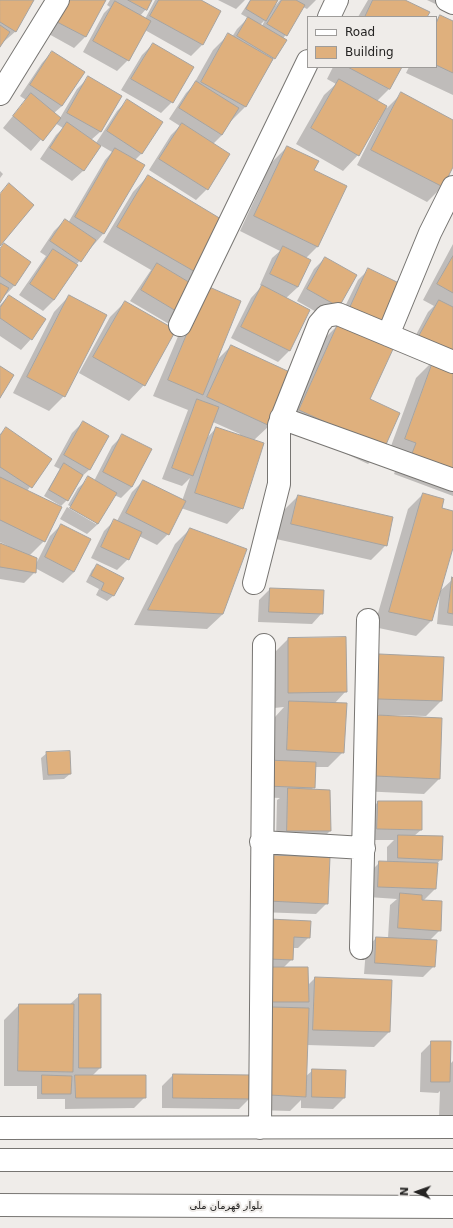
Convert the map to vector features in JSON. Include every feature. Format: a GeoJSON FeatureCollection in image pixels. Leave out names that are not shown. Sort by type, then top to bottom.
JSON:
{"type":"FeatureCollection","features":[{"type":"Feature","properties":{"kind":"main road"},"geometry":{"type":"LineString","coordinates":[[0,94],[58,0]]}},
{"type":"Feature","properties":{"kind":"main road"},"geometry":{"type":"LineString","coordinates":[[329,16],[337,0]]}},
{"type":"Feature","properties":{"kind":"main road"},"geometry":{"type":"LineString","coordinates":[[447,0],[453,3]]}},
{"type":"Feature","properties":{"kind":"main road"},"geometry":{"type":"LineString","coordinates":[[180,325],[307,63]]}},
{"type":"Feature","properties":{"kind":"main road"},"geometry":{"type":"LineString","coordinates":[[388,335],[430,233],[453,187]]}},
{"type":"Feature","properties":{"kind":"main road"},"geometry":{"type":"LineString","coordinates":[[254,583],[279,484],[278,435],[280,418],[319,324],[326,316],[338,314],[453,362]]}},
{"type":"Feature","properties":{"kind":"main road"},"geometry":{"type":"LineString","coordinates":[[280,418],[453,480]]}},
{"type":"Feature","properties":{"kind":"main road"},"geometry":{"type":"LineString","coordinates":[[361,948],[368,620]]}},
{"type":"Feature","properties":{"kind":"main road"},"geometry":{"type":"LineString","coordinates":[[260,1128],[261,842],[264,645]]}},
{"type":"Feature","properties":{"kind":"main road"},"geometry":{"type":"LineString","coordinates":[[261,842],[364,848]]}},
{"type":"Feature","properties":{"kind":"main road"},"geometry":{"type":"LineString","coordinates":[[0,1128],[453,1127]]}},
{"type":"Feature","properties":{"kind":"main road"},"geometry":{"type":"LineString","coordinates":[[0,1160],[453,1160]]}},
{"type":"Feature","properties":{"kind":"main road","name":"بلوار قهرمان ملی"},"geometry":{"type":"LineString","coordinates":[[0,1205],[453,1207]]}},
{"type":"Feature","properties":{"kind":"building"},"geometry":{"type":"Polygon","coordinates":[[[0,0],[34,0],[16,32],[0,22],[0,0]]]}},
{"type":"Feature","properties":{"kind":"building"},"geometry":{"type":"Polygon","coordinates":[[[69,0],[106,0],[86,37],[57,22],[69,0]]]}},
{"type":"Feature","properties":{"kind":"building"},"geometry":{"type":"Polygon","coordinates":[[[128,0],[152,0],[147,10],[128,0]]]}},
{"type":"Feature","properties":{"kind":"building"},"geometry":{"type":"Polygon","coordinates":[[[159,0],[201,0],[221,11],[203,45],[150,16],[159,0]]]}},
{"type":"Feature","properties":{"kind":"building"},"geometry":{"type":"Polygon","coordinates":[[[251,0],[278,0],[266,21],[246,9],[251,0]]]}},
{"type":"Feature","properties":{"kind":"building"},"geometry":{"type":"Polygon","coordinates":[[[282,0],[296,0],[305,5],[287,36],[267,24],[282,0]]]}},
{"type":"Feature","properties":{"kind":"building"},"geometry":{"type":"Polygon","coordinates":[[[373,0],[405,0],[430,12],[428,16],[365,16],[373,0]]]}},
{"type":"Feature","properties":{"kind":"building"},"geometry":{"type":"Polygon","coordinates":[[[115,1],[151,21],[129,61],[93,41],[115,1]]]}},
{"type":"Feature","properties":{"kind":"building"},"geometry":{"type":"Polygon","coordinates":[[[440,15],[453,21],[453,73],[437,65],[437,22],[440,15]]]}},
{"type":"Feature","properties":{"kind":"building"},"geometry":{"type":"Polygon","coordinates":[[[248,17],[287,40],[275,59],[237,36],[248,17]]]}},
{"type":"Feature","properties":{"kind":"building"},"geometry":{"type":"Polygon","coordinates":[[[0,25],[10,32],[0,47],[0,25]]]}},
{"type":"Feature","properties":{"kind":"building"},"geometry":{"type":"Polygon","coordinates":[[[228,33],[273,59],[246,107],[201,82],[228,33]]]}},
{"type":"Feature","properties":{"kind":"building"},"geometry":{"type":"Polygon","coordinates":[[[153,43],[194,67],[173,103],[131,79],[153,43]]]}},
{"type":"Feature","properties":{"kind":"building"},"geometry":{"type":"Polygon","coordinates":[[[52,51],[85,72],[62,106],[30,85],[52,51]]]}},
{"type":"Feature","properties":{"kind":"building"},"geometry":{"type":"Polygon","coordinates":[[[350,68],[401,68],[390,89],[350,68]]]}},
{"type":"Feature","properties":{"kind":"building"},"geometry":{"type":"Polygon","coordinates":[[[88,76],[122,96],[101,132],[67,113],[88,76]]]}},
{"type":"Feature","properties":{"kind":"building"},"geometry":{"type":"Polygon","coordinates":[[[339,79],[387,106],[359,156],[311,128],[339,79]]]}},
{"type":"Feature","properties":{"kind":"building"},"geometry":{"type":"Polygon","coordinates":[[[196,81],[239,108],[222,135],[179,108],[196,81]]]}},
{"type":"Feature","properties":{"kind":"building"},"geometry":{"type":"Polygon","coordinates":[[[401,92],[453,120],[453,167],[443,187],[371,150],[401,92]]]}},
{"type":"Feature","properties":{"kind":"building"},"geometry":{"type":"Polygon","coordinates":[[[31,93],[61,118],[43,141],[13,116],[31,93]]]}},
{"type":"Feature","properties":{"kind":"building"},"geometry":{"type":"Polygon","coordinates":[[[127,99],[163,122],[142,154],[107,131],[127,99]]]}},
{"type":"Feature","properties":{"kind":"building"},"geometry":{"type":"Polygon","coordinates":[[[67,122],[101,146],[84,171],[50,148],[67,122]]]}},
{"type":"Feature","properties":{"kind":"building"},"geometry":{"type":"Polygon","coordinates":[[[182,123],[230,154],[208,190],[159,159],[182,123]]]}},
{"type":"Feature","properties":{"kind":"building"},"geometry":{"type":"Polygon","coordinates":[[[287,146],[319,161],[314,170],[347,186],[318,247],[254,216],[287,146]]]}},
{"type":"Feature","properties":{"kind":"building"},"geometry":{"type":"Polygon","coordinates":[[[115,148],[145,165],[104,234],[75,217],[115,148]]]}},
{"type":"Feature","properties":{"kind":"building"},"geometry":{"type":"Polygon","coordinates":[[[148,175],[226,222],[197,273],[117,227],[148,175]]]}},
{"type":"Feature","properties":{"kind":"building"},"geometry":{"type":"Polygon","coordinates":[[[9,183],[34,205],[0,246],[0,194],[9,183]]]}},
{"type":"Feature","properties":{"kind":"building"},"geometry":{"type":"Polygon","coordinates":[[[65,219],[96,240],[81,262],[50,241],[65,219]]]}},
{"type":"Feature","properties":{"kind":"building"},"geometry":{"type":"Polygon","coordinates":[[[4,243],[31,262],[15,286],[0,276],[0,249],[4,243]]]}},
{"type":"Feature","properties":{"kind":"building"},"geometry":{"type":"Polygon","coordinates":[[[283,246],[311,260],[298,287],[270,274],[283,246]]]}},
{"type":"Feature","properties":{"kind":"building"},"geometry":{"type":"Polygon","coordinates":[[[53,249],[78,265],[54,300],[30,284],[53,249]]]}},
{"type":"Feature","properties":{"kind":"building"},"geometry":{"type":"Polygon","coordinates":[[[453,256],[453,293],[437,284],[453,256]]]}},
{"type":"Feature","properties":{"kind":"building"},"geometry":{"type":"Polygon","coordinates":[[[325,257],[357,275],[339,307],[307,289],[325,257]]]}},
{"type":"Feature","properties":{"kind":"building"},"geometry":{"type":"Polygon","coordinates":[[[157,263],[197,287],[181,314],[141,290],[157,263]]]}},
{"type":"Feature","properties":{"kind":"building"},"geometry":{"type":"Polygon","coordinates":[[[368,268],[401,284],[381,328],[348,312],[368,268]]]}},
{"type":"Feature","properties":{"kind":"building"},"geometry":{"type":"Polygon","coordinates":[[[0,283],[9,288],[0,303],[0,283]]]}},
{"type":"Feature","properties":{"kind":"building"},"geometry":{"type":"Polygon","coordinates":[[[262,285],[310,310],[290,351],[241,327],[262,285]]]}},
{"type":"Feature","properties":{"kind":"building"},"geometry":{"type":"Polygon","coordinates":[[[207,286],[241,301],[203,395],[168,380],[207,286]]]}},
{"type":"Feature","properties":{"kind":"building"},"geometry":{"type":"Polygon","coordinates":[[[9,295],[46,319],[32,340],[0,318],[0,308],[9,295]]]}},
{"type":"Feature","properties":{"kind":"building"},"geometry":{"type":"Polygon","coordinates":[[[69,295],[107,315],[65,397],[27,377],[69,295]]]}},
{"type":"Feature","properties":{"kind":"building"},"geometry":{"type":"Polygon","coordinates":[[[439,300],[453,307],[453,357],[418,338],[439,300]]]}},
{"type":"Feature","properties":{"kind":"building"},"geometry":{"type":"Polygon","coordinates":[[[125,301],[176,330],[145,386],[93,357],[125,301]]]}},
{"type":"Feature","properties":{"kind":"building"},"geometry":{"type":"Polygon","coordinates":[[[339,322],[394,347],[370,399],[400,413],[384,449],[299,410],[339,322]]]}},
{"type":"Feature","properties":{"kind":"building"},"geometry":{"type":"Polygon","coordinates":[[[231,345],[294,374],[270,426],[207,397],[231,345]]]}},
{"type":"Feature","properties":{"kind":"building"},"geometry":{"type":"Polygon","coordinates":[[[434,359],[453,366],[453,471],[411,456],[416,443],[405,439],[434,359]]]}},
{"type":"Feature","properties":{"kind":"building"},"geometry":{"type":"Polygon","coordinates":[[[0,366],[14,375],[0,398],[0,366]]]}},
{"type":"Feature","properties":{"kind":"building"},"geometry":{"type":"Polygon","coordinates":[[[197,399],[219,407],[193,476],[172,468],[197,399]]]}},
{"type":"Feature","properties":{"kind":"building"},"geometry":{"type":"Polygon","coordinates":[[[83,421],[109,436],[90,470],[64,455],[83,421]]]}},
{"type":"Feature","properties":{"kind":"building"},"geometry":{"type":"Polygon","coordinates":[[[6,427],[52,459],[32,488],[0,467],[0,436],[6,427]]]}},
{"type":"Feature","properties":{"kind":"building"},"geometry":{"type":"Polygon","coordinates":[[[216,427],[264,443],[243,509],[195,493],[216,427]]]}},
{"type":"Feature","properties":{"kind":"building"},"geometry":{"type":"Polygon","coordinates":[[[122,434],[152,449],[132,487],[103,472],[122,434]]]}},
{"type":"Feature","properties":{"kind":"building"},"geometry":{"type":"Polygon","coordinates":[[[64,463],[83,475],[68,501],[49,490],[64,463]]]}},
{"type":"Feature","properties":{"kind":"building"},"geometry":{"type":"Polygon","coordinates":[[[88,476],[117,493],[98,524],[70,508],[88,476]]]}},
{"type":"Feature","properties":{"kind":"building"},"geometry":{"type":"Polygon","coordinates":[[[0,477],[62,507],[45,542],[0,520],[0,477]]]}},
{"type":"Feature","properties":{"kind":"building"},"geometry":{"type":"Polygon","coordinates":[[[143,480],[186,501],[169,535],[126,513],[143,480]]]}},
{"type":"Feature","properties":{"kind":"building"},"geometry":{"type":"Polygon","coordinates":[[[423,493],[444,499],[442,508],[453,511],[453,548],[432,621],[389,612],[423,493]]]}},
{"type":"Feature","properties":{"kind":"building"},"geometry":{"type":"Polygon","coordinates":[[[298,495],[393,517],[387,546],[291,524],[298,495]]]}},
{"type":"Feature","properties":{"kind":"building"},"geometry":{"type":"Polygon","coordinates":[[[114,519],[142,532],[129,560],[101,547],[114,519]]]}},
{"type":"Feature","properties":{"kind":"building"},"geometry":{"type":"Polygon","coordinates":[[[61,524],[91,539],[74,572],[45,557],[61,524]]]}},
{"type":"Feature","properties":{"kind":"building"},"geometry":{"type":"Polygon","coordinates":[[[190,528],[247,549],[223,614],[148,610],[190,528]]]}},
{"type":"Feature","properties":{"kind":"building"},"geometry":{"type":"Polygon","coordinates":[[[0,543],[37,558],[36,573],[0,567],[0,543]]]}},
{"type":"Feature","properties":{"kind":"building"},"geometry":{"type":"Polygon","coordinates":[[[97,564],[124,578],[114,596],[101,590],[104,583],[91,576],[97,564]]]}},
{"type":"Feature","properties":{"kind":"building"},"geometry":{"type":"Polygon","coordinates":[[[452,577],[453,578],[453,614],[448,613],[452,577]]]}},
{"type":"Feature","properties":{"kind":"building"},"geometry":{"type":"Polygon","coordinates":[[[270,588],[324,590],[323,614],[269,612],[270,588]]]}},
{"type":"Feature","properties":{"kind":"building"},"geometry":{"type":"Polygon","coordinates":[[[346,637],[347,692],[288,693],[288,638],[346,637]]]}},
{"type":"Feature","properties":{"kind":"building"},"geometry":{"type":"Polygon","coordinates":[[[379,654],[444,657],[442,701],[378,699],[379,654]]]}},
{"type":"Feature","properties":{"kind":"building"},"geometry":{"type":"Polygon","coordinates":[[[289,701],[347,703],[344,753],[287,750],[289,701]]]}},
{"type":"Feature","properties":{"kind":"building"},"geometry":{"type":"Polygon","coordinates":[[[377,715],[442,718],[440,779],[375,776],[377,715]]]}},
{"type":"Feature","properties":{"kind":"building"},"geometry":{"type":"Polygon","coordinates":[[[70,751],[71,774],[48,775],[46,752],[70,751]]]}},
{"type":"Feature","properties":{"kind":"building"},"geometry":{"type":"Polygon","coordinates":[[[267,760],[316,762],[315,788],[266,786],[267,760]]]}},
{"type":"Feature","properties":{"kind":"building"},"geometry":{"type":"Polygon","coordinates":[[[288,788],[330,790],[331,831],[287,831],[288,788]]]}},
{"type":"Feature","properties":{"kind":"building"},"geometry":{"type":"Polygon","coordinates":[[[378,801],[422,801],[422,830],[377,829],[378,801]]]}},
{"type":"Feature","properties":{"kind":"building"},"geometry":{"type":"Polygon","coordinates":[[[398,835],[443,836],[442,860],[398,858],[398,835]]]}},
{"type":"Feature","properties":{"kind":"building"},"geometry":{"type":"Polygon","coordinates":[[[270,855],[330,857],[328,904],[268,901],[270,855]]]}},
{"type":"Feature","properties":{"kind":"building"},"geometry":{"type":"Polygon","coordinates":[[[379,861],[438,863],[436,889],[378,887],[379,861]]]}},
{"type":"Feature","properties":{"kind":"building"},"geometry":{"type":"Polygon","coordinates":[[[400,893],[422,895],[422,900],[442,901],[441,931],[398,928],[400,893]]]}},
{"type":"Feature","properties":{"kind":"building"},"geometry":{"type":"Polygon","coordinates":[[[269,919],[311,921],[310,938],[294,937],[293,960],[268,959],[269,919]]]}},
{"type":"Feature","properties":{"kind":"building"},"geometry":{"type":"Polygon","coordinates":[[[376,937],[437,940],[435,967],[375,963],[376,937]]]}},
{"type":"Feature","properties":{"kind":"building"},"geometry":{"type":"Polygon","coordinates":[[[268,967],[308,967],[309,1002],[269,1002],[268,967]]]}},
{"type":"Feature","properties":{"kind":"building"},"geometry":{"type":"Polygon","coordinates":[[[315,977],[392,980],[390,1032],[313,1030],[315,977]]]}},
{"type":"Feature","properties":{"kind":"building"},"geometry":{"type":"Polygon","coordinates":[[[79,994],[101,994],[101,1068],[79,1068],[79,994]]]}},
{"type":"Feature","properties":{"kind":"building"},"geometry":{"type":"Polygon","coordinates":[[[19,1004],[74,1004],[73,1072],[18,1071],[19,1004]]]}},
{"type":"Feature","properties":{"kind":"building"},"geometry":{"type":"Polygon","coordinates":[[[272,1007],[309,1008],[306,1097],[269,1095],[272,1007]]]}},
{"type":"Feature","properties":{"kind":"building"},"geometry":{"type":"Polygon","coordinates":[[[431,1041],[451,1041],[450,1082],[431,1082],[431,1041]]]}},
{"type":"Feature","properties":{"kind":"building"},"geometry":{"type":"Polygon","coordinates":[[[312,1069],[346,1070],[345,1098],[312,1097],[312,1069]]]}},
{"type":"Feature","properties":{"kind":"building"},"geometry":{"type":"Polygon","coordinates":[[[173,1074],[251,1075],[251,1099],[173,1098],[173,1074]]]}},
{"type":"Feature","properties":{"kind":"building"},"geometry":{"type":"Polygon","coordinates":[[[42,1075],[72,1076],[71,1094],[42,1094],[42,1075]]]}},
{"type":"Feature","properties":{"kind":"building"},"geometry":{"type":"Polygon","coordinates":[[[75,1075],[146,1075],[146,1098],[76,1098],[75,1075]]]}}]}
